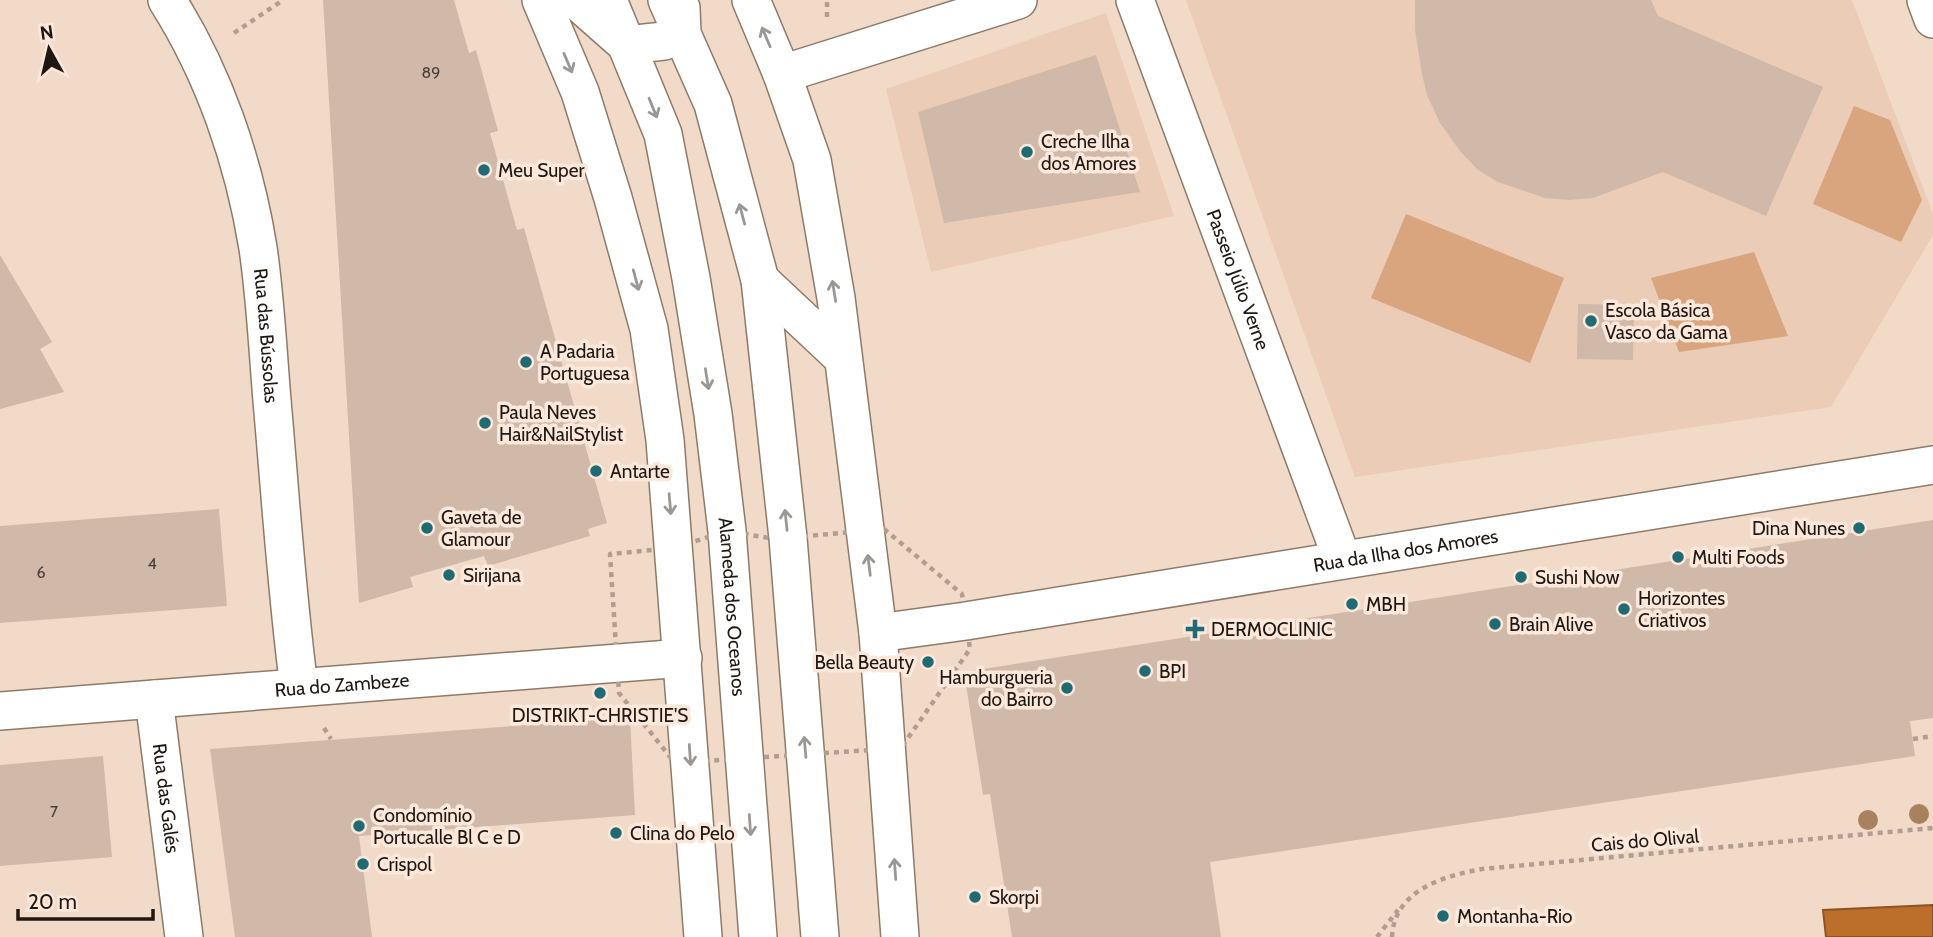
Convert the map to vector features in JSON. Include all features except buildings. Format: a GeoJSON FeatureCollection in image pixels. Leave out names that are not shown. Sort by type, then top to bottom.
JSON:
{"type":"FeatureCollection","features":[{"type":"Feature","properties":{"kind":"street","name":"Rua das Bússolas"},"geometry":{"type":"LineString","coordinates":[[167,0],[200,57],[222,112],[244,184],[258,246],[289,611],[299,687]]}},
{"type":"Feature","properties":{"kind":"street","name":"Alameda dos Oceanos"},"geometry":{"type":"LineString","coordinates":[[541,0],[580,92],[649,329],[665,440],[703,937]]}},
{"type":"Feature","properties":{"kind":"street","name":"Alameda dos Oceanos"},"geometry":{"type":"LineString","coordinates":[[576,0],[627,45]]}},
{"type":"Feature","properties":{"kind":"street","name":"Alameda dos Oceanos"},"geometry":{"type":"LineString","coordinates":[[608,0],[663,134],[691,278],[713,414],[727,531],[758,937]]}},
{"type":"Feature","properties":{"kind":"street"},"geometry":{"type":"LineString","coordinates":[[667,0],[681,16],[713,104],[760,280],[788,538],[820,937]]}},
{"type":"Feature","properties":{"kind":"street"},"geometry":{"type":"LineString","coordinates":[[751,0],[782,74],[812,160],[836,298],[878,633],[900,937]]}},
{"type":"Feature","properties":{"kind":"street"},"geometry":{"type":"LineString","coordinates":[[782,74],[1018,0]]}},
{"type":"Feature","properties":{"kind":"street","name":"Passeio Júlio Verne"},"geometry":{"type":"LineString","coordinates":[[1135,0],[1342,559]]}},
{"type":"Feature","properties":{"kind":"street"},"geometry":{"type":"LineString","coordinates":[[1926,0],[1933,19]]}},
{"type":"Feature","properties":{"kind":"street"},"geometry":{"type":"LineString","coordinates":[[627,45],[664,40],[681,16]]}},
{"type":"Feature","properties":{"kind":"street","name":"Alameda dos Oceanos"},"geometry":{"type":"LineString","coordinates":[[665,440],[691,278]]}},
{"type":"Feature","properties":{"kind":"street"},"geometry":{"type":"LineString","coordinates":[[760,280],[843,358]]}},
{"type":"Feature","properties":{"kind":"street","name":"Rua da Ilha dos Amores"},"geometry":{"type":"LineString","coordinates":[[878,633],[1933,465]]}},
{"type":"Feature","properties":{"kind":"street","name":"Rua do Zambeze"},"geometry":{"type":"LineString","coordinates":[[0,711],[682,658]]}},
{"type":"Feature","properties":{"kind":"street","name":"Rua das Galés"},"geometry":{"type":"LineString","coordinates":[[154,699],[184,937]]}},
{"type":"Feature","properties":{"kind":"path"},"geometry":{"type":"LineString","coordinates":[[200,57],[283,0]]}},
{"type":"Feature","properties":{"kind":"path"},"geometry":{"type":"LineString","coordinates":[[1913,739],[1933,736]]}},
{"type":"Feature","properties":{"kind":"path","name":"Cais do Olival"},"geometry":{"type":"LineString","coordinates":[[1377,937],[1400,908],[1419,890],[1449,875],[1482,869],[1933,828]]}},
{"type":"Feature","properties":{"kind":"path"},"geometry":{"type":"LineString","coordinates":[[1392,937],[1400,908]]}},
{"type":"Feature","properties":{"kind":"shaded area","name":"Escola Básica Vasco da Gama"},"geometry":{"type":"Polygon","coordinates":[[[1186,0],[1852,0],[1933,214],[1933,235],[1831,407],[1355,477],[1186,0]]]}},
{"type":"Feature","properties":{"kind":"shaded area","name":"Creche Ilha dos Amores"},"geometry":{"type":"Polygon","coordinates":[[[1106,13],[1174,216],[931,272],[886,89],[1106,13]]]}},
{"type":"Feature","properties":{"kind":"shaded area"},"geometry":{"type":"Polygon","coordinates":[[[1854,106],[1890,120],[1922,200],[1901,242],[1813,204],[1854,106]]]}},
{"type":"Feature","properties":{"kind":"shaded area"},"geometry":{"type":"Polygon","coordinates":[[[1406,214],[1564,278],[1530,363],[1371,298],[1406,214]]]}},
{"type":"Feature","properties":{"kind":"shaded area"},"geometry":{"type":"Polygon","coordinates":[[[1754,252],[1788,336],[1679,352],[1651,278],[1754,252]]]}},
{"type":"Feature","properties":{"kind":"shaded area"},"geometry":{"type":"Polygon","coordinates":[[[1933,905],[1933,937],[1826,937],[1823,910],[1933,905]]]}},
{"type":"Feature","properties":{"kind":"place","name":"Creche Ilha dos Amores"},"geometry":{"type":"Point","coordinates":[1027,152]}},
{"type":"Feature","properties":{"kind":"place","name":"Meu Super"},"geometry":{"type":"Point","coordinates":[484,170]}},
{"type":"Feature","properties":{"kind":"place","name":"Escola Básica Vasco da Gama"},"geometry":{"type":"Point","coordinates":[1591,321]}},
{"type":"Feature","properties":{"kind":"place","name":"A Padaria Portuguesa"},"geometry":{"type":"Point","coordinates":[526,362]}},
{"type":"Feature","properties":{"kind":"place","name":"Paula Neves Hair&NailStylist"},"geometry":{"type":"Point","coordinates":[485,423]}},
{"type":"Feature","properties":{"kind":"place","name":"Antarte"},"geometry":{"type":"Point","coordinates":[596,471]}},
{"type":"Feature","properties":{"kind":"place","name":"Gaveta de Glamour"},"geometry":{"type":"Point","coordinates":[427,528]}},
{"type":"Feature","properties":{"kind":"place","name":"Dina Nunes"},"geometry":{"type":"Point","coordinates":[1859,528]}},
{"type":"Feature","properties":{"kind":"place","name":"Multi Foods"},"geometry":{"type":"Point","coordinates":[1678,557]}},
{"type":"Feature","properties":{"kind":"place","name":"Sirijana"},"geometry":{"type":"Point","coordinates":[449,575]}},
{"type":"Feature","properties":{"kind":"place","name":"Sushi Now"},"geometry":{"type":"Point","coordinates":[1521,577]}},
{"type":"Feature","properties":{"kind":"place","name":"MBH"},"geometry":{"type":"Point","coordinates":[1352,604]}},
{"type":"Feature","properties":{"kind":"place","name":"Horizontes Criativos"},"geometry":{"type":"Point","coordinates":[1624,609]}},
{"type":"Feature","properties":{"kind":"place","name":"Brain Alive"},"geometry":{"type":"Point","coordinates":[1495,624]}},
{"type":"Feature","properties":{"kind":"place","name":"DERMOCLINIC"},"geometry":{"type":"Point","coordinates":[1195,629]}},
{"type":"Feature","properties":{"kind":"place","name":"Bella Beauty"},"geometry":{"type":"Point","coordinates":[928,662]}},
{"type":"Feature","properties":{"kind":"place","name":"BPI"},"geometry":{"type":"Point","coordinates":[1145,671]}},
{"type":"Feature","properties":{"kind":"place","name":"Hamburgueria do Bairro"},"geometry":{"type":"Point","coordinates":[1067,688]}},
{"type":"Feature","properties":{"kind":"place","name":"DISTRIKT-CHRISTIE'S"},"geometry":{"type":"Point","coordinates":[600,693]}},
{"type":"Feature","properties":{"kind":"place","name":"Condomínio Portucalle Bl C e D"},"geometry":{"type":"Point","coordinates":[359,826]}},
{"type":"Feature","properties":{"kind":"place","name":"Clina do Pelo"},"geometry":{"type":"Point","coordinates":[616,833]}},
{"type":"Feature","properties":{"kind":"place","name":"Crispol"},"geometry":{"type":"Point","coordinates":[363,864]}},
{"type":"Feature","properties":{"kind":"place","name":"Skorpi"},"geometry":{"type":"Point","coordinates":[975,897]}},
{"type":"Feature","properties":{"kind":"place","name":"Montanha-Rio"},"geometry":{"type":"Point","coordinates":[1443,916]}}]}
